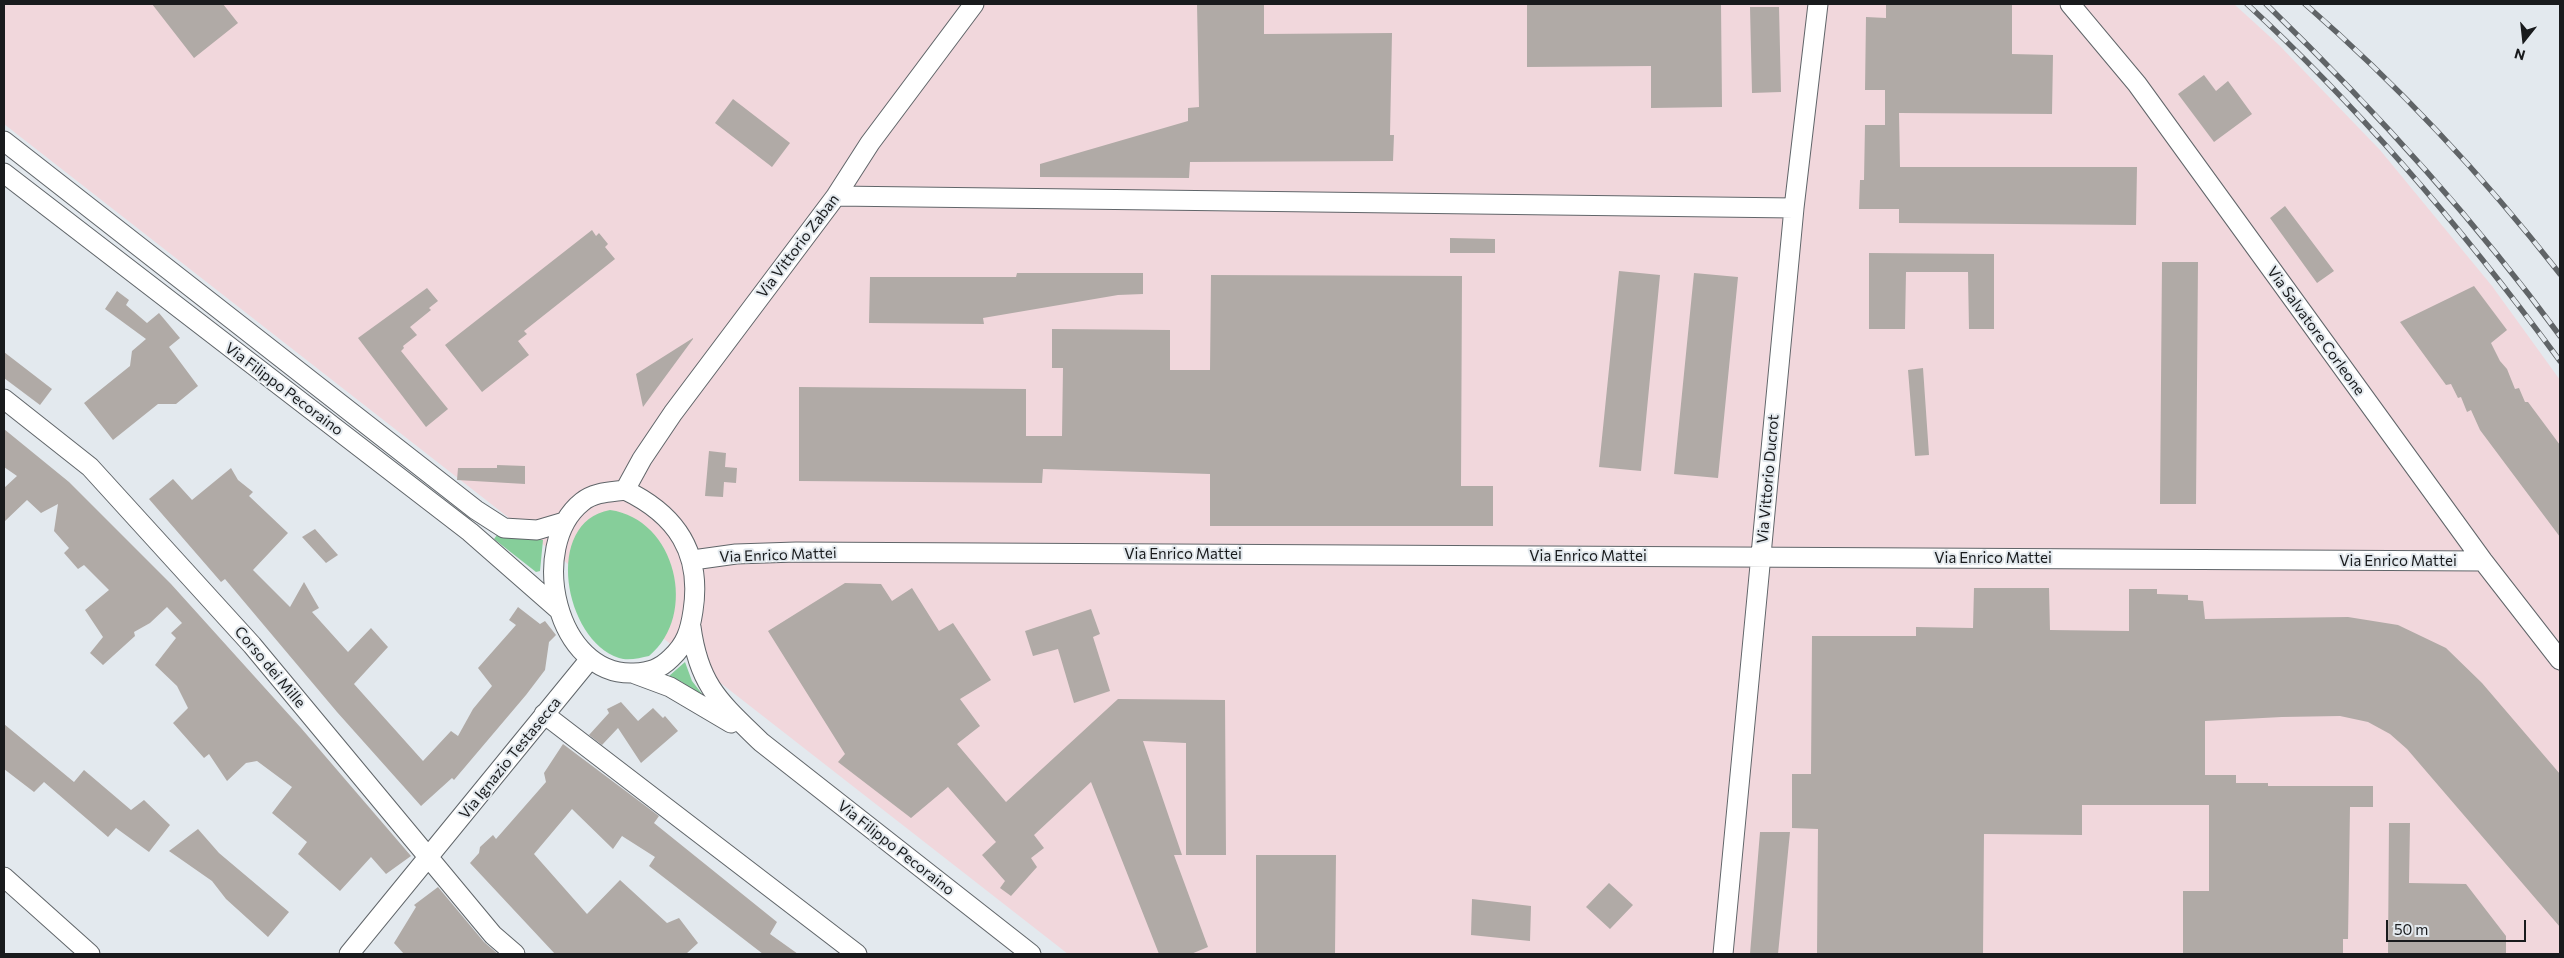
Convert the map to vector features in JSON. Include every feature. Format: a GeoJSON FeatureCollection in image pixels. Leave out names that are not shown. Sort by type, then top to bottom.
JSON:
{"type":"FeatureCollection","features":[{"type":"Feature","properties":{"kind":"street","name":"Via Vittorio Zaban"},"geometry":{"type":"LineString","coordinates":[[626,490],[642,460],[673,413],[836,196],[870,143],[974,4]]}},
{"type":"Feature","properties":{"kind":"street","name":"Via Vittorio Ducrot"},"geometry":{"type":"LineString","coordinates":[[1723,954],[1794,208],[1818,4]]}},
{"type":"Feature","properties":{"kind":"street","name":"Via Salvatore Corleone"},"geometry":{"type":"LineString","coordinates":[[2070,4],[2137,84],[2483,561],[2560,660]]}},
{"type":"Feature","properties":{"kind":"street","name":"Via Filippo Pecoraino"},"geometry":{"type":"LineString","coordinates":[[4,141],[476,510],[504,528],[537,530],[564,522]]}},
{"type":"Feature","properties":{"kind":"street","name":"Via Filippo Pecoraino"},"geometry":{"type":"LineString","coordinates":[[4,173],[470,532],[559,610]]}},
{"type":"Feature","properties":{"kind":"street"},"geometry":{"type":"LineString","coordinates":[[836,196],[1794,208]]}},
{"type":"Feature","properties":{"kind":"street","name":"Corso dei Mille"},"geometry":{"type":"LineString","coordinates":[[4,399],[90,467],[252,645],[493,935],[515,954]]}},
{"type":"Feature","properties":{"kind":"street"},"geometry":{"type":"LineString","coordinates":[[626,490],[643,498],[664,514],[676,528],[693,560],[695,600],[691,625],[682,647],[666,663],[653,671],[632,673],[606,669],[590,658],[571,639],[559,610],[553,585],[554,561],[564,522],[583,501],[603,492],[626,490]]}},
{"type":"Feature","properties":{"kind":"street","name":"Via Enrico Mattei"},"geometry":{"type":"LineString","coordinates":[[693,560],[736,554],[796,552],[2483,561]]}},
{"type":"Feature","properties":{"kind":"street","name":"Via Filippo Pecoraino"},"geometry":{"type":"LineString","coordinates":[[691,625],[694,653],[702,675],[725,707],[761,742]]}},
{"type":"Feature","properties":{"kind":"street","name":"Via Ignazio Testasecca"},"geometry":{"type":"LineString","coordinates":[[349,954],[590,658]]}},
{"type":"Feature","properties":{"kind":"street","name":"Via Filippo Pecoraino"},"geometry":{"type":"LineString","coordinates":[[632,673],[670,687],[700,703],[761,742],[1031,954]]}},
{"type":"Feature","properties":{"kind":"street"},"geometry":{"type":"LineString","coordinates":[[544,714],[857,954]]}},
{"type":"Feature","properties":{"kind":"street"},"geometry":{"type":"LineString","coordinates":[[4,877],[90,954]]}},
{"type":"Feature","properties":{"kind":"shaded area"},"geometry":{"type":"Polygon","coordinates":[[[4,4],[2234,4],[2279,45],[2380,150],[2492,286],[2560,380],[2560,954],[1068,954],[4,124],[4,4]]]}},
{"type":"Feature","properties":{"kind":"green space"},"geometry":{"type":"Polygon","coordinates":[[[610,510],[633,517],[651,531],[665,549],[673,571],[676,594],[673,617],[664,638],[649,656],[623,659],[600,647],[585,629],[574,606],[569,582],[569,557],[575,536],[589,519],[610,510]]]}},
{"type":"Feature","properties":{"kind":"green space"},"geometry":{"type":"Polygon","coordinates":[[[497,535],[543,540],[540,571],[536,572],[494,539],[497,535]]]}},
{"type":"Feature","properties":{"kind":"green space"},"geometry":{"type":"Polygon","coordinates":[[[685,662],[692,681],[710,704],[682,682],[669,676],[685,662]]]}},
{"type":"Feature","properties":{"kind":"building"},"geometry":{"type":"Polygon","coordinates":[[[152,4],[223,4],[238,23],[194,58],[152,4]]]}},
{"type":"Feature","properties":{"kind":"building"},"geometry":{"type":"Polygon","coordinates":[[[1197,4],[1264,4],[1264,34],[1392,33],[1390,135],[1394,135],[1393,161],[1190,162],[1189,178],[1040,177],[1040,164],[1188,121],[1188,108],[1199,107],[1197,4]]]}},
{"type":"Feature","properties":{"kind":"building"},"geometry":{"type":"Polygon","coordinates":[[[1527,4],[1721,4],[1722,107],[1651,108],[1651,66],[1527,67],[1527,4]]]}},
{"type":"Feature","properties":{"kind":"building"},"geometry":{"type":"Polygon","coordinates":[[[1886,4],[2012,4],[2012,54],[2053,55],[2052,114],[1899,113],[1900,167],[2137,167],[2136,225],[1899,223],[1899,209],[1859,209],[1860,180],[1864,180],[1865,125],[1885,125],[1885,90],[1865,90],[1866,17],[1886,18],[1886,4]]]}},
{"type":"Feature","properties":{"kind":"building"},"geometry":{"type":"Polygon","coordinates":[[[1750,7],[1779,7],[1781,92],[1752,93],[1750,7]]]}},
{"type":"Feature","properties":{"kind":"building"},"geometry":{"type":"Polygon","coordinates":[[[2204,75],[2216,91],[2228,81],[2252,114],[2214,142],[2178,94],[2204,75]]]}},
{"type":"Feature","properties":{"kind":"building"},"geometry":{"type":"Polygon","coordinates":[[[733,99],[790,143],[772,167],[715,123],[733,99]]]}},
{"type":"Feature","properties":{"kind":"building"},"geometry":{"type":"Polygon","coordinates":[[[2285,206],[2334,271],[2317,283],[2270,218],[2285,206]]]}},
{"type":"Feature","properties":{"kind":"building"},"geometry":{"type":"Polygon","coordinates":[[[592,230],[596,236],[599,233],[608,244],[605,247],[615,259],[524,331],[527,334],[518,341],[529,355],[482,392],[445,345],[592,230]]]}},
{"type":"Feature","properties":{"kind":"building"},"geometry":{"type":"Polygon","coordinates":[[[1450,238],[1495,239],[1495,253],[1450,253],[1450,238]]]}},
{"type":"Feature","properties":{"kind":"building"},"geometry":{"type":"Polygon","coordinates":[[[1869,253],[1994,254],[1994,329],[1969,329],[1968,272],[1906,272],[1905,329],[1869,329],[1869,253]]]}},
{"type":"Feature","properties":{"kind":"building"},"geometry":{"type":"Polygon","coordinates":[[[2162,262],[2198,262],[2196,504],[2160,504],[2162,262]]]}},
{"type":"Feature","properties":{"kind":"building"},"geometry":{"type":"Polygon","coordinates":[[[1619,271],[1660,275],[1641,471],[1599,467],[1619,271]]]}},
{"type":"Feature","properties":{"kind":"building"},"geometry":{"type":"Polygon","coordinates":[[[1017,273],[1143,273],[1143,294],[1118,295],[983,318],[984,324],[869,323],[870,277],[1016,277],[1017,273]]]}},
{"type":"Feature","properties":{"kind":"building"},"geometry":{"type":"Polygon","coordinates":[[[1694,273],[1738,277],[1718,478],[1674,474],[1694,273]]]}},
{"type":"Feature","properties":{"kind":"building"},"geometry":{"type":"Polygon","coordinates":[[[1211,275],[1462,276],[1461,486],[1493,486],[1493,526],[1210,526],[1210,474],[1043,469],[1042,483],[799,481],[799,387],[1026,389],[1026,436],[1062,436],[1063,368],[1052,368],[1052,329],[1170,330],[1170,370],[1210,370],[1211,275]]]}},
{"type":"Feature","properties":{"kind":"building"},"geometry":{"type":"Polygon","coordinates":[[[2474,286],[2507,330],[2491,343],[2500,361],[2507,369],[2515,389],[2519,388],[2525,402],[2528,402],[2560,445],[2560,537],[2480,430],[2471,410],[2467,412],[2461,397],[2458,398],[2451,384],[2446,385],[2400,322],[2474,286]]]}},
{"type":"Feature","properties":{"kind":"building"},"geometry":{"type":"Polygon","coordinates":[[[427,288],[438,301],[429,308],[431,310],[410,327],[417,335],[403,346],[404,348],[401,351],[448,409],[426,427],[358,338],[427,288]]]}},
{"type":"Feature","properties":{"kind":"building"},"geometry":{"type":"Polygon","coordinates":[[[117,291],[129,300],[126,305],[147,323],[159,313],[180,338],[169,347],[198,386],[176,404],[158,404],[113,440],[84,403],[130,366],[132,351],[146,339],[105,309],[117,291]]]}},
{"type":"Feature","properties":{"kind":"building"},"geometry":{"type":"Polygon","coordinates":[[[693,339],[643,407],[636,374],[693,339]]]}},
{"type":"Feature","properties":{"kind":"building"},"geometry":{"type":"Polygon","coordinates":[[[4,352],[52,389],[40,405],[4,378],[4,352]]]}},
{"type":"Feature","properties":{"kind":"building"},"geometry":{"type":"Polygon","coordinates":[[[1923,368],[1929,455],[1915,456],[1908,370],[1923,368]]]}},
{"type":"Feature","properties":{"kind":"building"},"geometry":{"type":"Polygon","coordinates":[[[4,429],[69,482],[171,584],[301,728],[411,856],[386,874],[371,857],[340,891],[298,854],[307,842],[272,813],[292,787],[257,761],[246,763],[227,781],[209,754],[204,758],[173,723],[188,708],[177,686],[155,665],[176,638],[171,633],[182,623],[167,607],[150,623],[134,632],[135,636],[103,665],[90,653],[103,637],[85,610],[109,590],[84,565],[78,569],[64,553],[69,548],[54,531],[58,504],[41,513],[27,500],[4,522],[4,488],[17,476],[4,467],[4,429]]]}},
{"type":"Feature","properties":{"kind":"building"},"geometry":{"type":"Polygon","coordinates":[[[709,451],[726,453],[725,467],[737,468],[736,483],[724,482],[723,497],[705,496],[709,451]]]}},
{"type":"Feature","properties":{"kind":"building"},"geometry":{"type":"Polygon","coordinates":[[[497,465],[525,466],[525,484],[457,480],[458,468],[497,468],[497,465]]]}},
{"type":"Feature","properties":{"kind":"building"},"geometry":{"type":"Polygon","coordinates":[[[231,468],[238,480],[253,492],[249,496],[288,533],[253,570],[290,607],[304,582],[319,608],[312,612],[348,652],[371,628],[388,647],[354,684],[423,761],[451,731],[458,736],[473,709],[492,686],[478,668],[516,625],[509,620],[518,607],[540,624],[545,621],[556,635],[549,642],[545,670],[526,695],[454,780],[452,778],[421,806],[337,712],[225,579],[221,582],[149,499],[173,479],[192,500],[231,468]]]}},
{"type":"Feature","properties":{"kind":"building"},"geometry":{"type":"Polygon","coordinates":[[[315,529],[338,555],[326,563],[302,537],[315,529]]]}},
{"type":"Feature","properties":{"kind":"building"},"geometry":{"type":"Polygon","coordinates":[[[845,583],[881,584],[892,601],[912,588],[939,631],[953,623],[991,680],[960,699],[980,726],[957,744],[1006,802],[1118,699],[1225,700],[1226,855],[1186,855],[1186,743],[1143,741],[1182,855],[1174,855],[1208,947],[1191,954],[1159,954],[1091,782],[1034,835],[1044,848],[1031,858],[1037,867],[1011,896],[1000,888],[1005,881],[982,855],[996,842],[948,787],[911,818],[838,762],[845,754],[768,631],[845,583]]]}},
{"type":"Feature","properties":{"kind":"building"},"geometry":{"type":"Polygon","coordinates":[[[1974,588],[2049,588],[2050,630],[2129,631],[2129,589],[2157,589],[2157,594],[2188,595],[2188,600],[2203,601],[2205,619],[2348,617],[2398,625],[2446,648],[2482,683],[2560,774],[2560,927],[2407,749],[2390,734],[2368,722],[2340,716],[2282,717],[2205,721],[2205,775],[2236,775],[2236,783],[2268,783],[2268,786],[2373,786],[2373,807],[2350,807],[2348,939],[2343,939],[2343,954],[2183,954],[2183,891],[2209,891],[2209,805],[2082,805],[2082,835],[1984,834],[1983,954],[1817,954],[1818,829],[1792,828],[1792,774],[1811,774],[1812,636],[1916,636],[1916,627],[1973,628],[1974,588]]]}},
{"type":"Feature","properties":{"kind":"building"},"geometry":{"type":"Polygon","coordinates":[[[1091,609],[1100,634],[1093,637],[1110,691],[1074,703],[1058,649],[1033,656],[1025,631],[1091,609]]]}},
{"type":"Feature","properties":{"kind":"building"},"geometry":{"type":"Polygon","coordinates":[[[621,702],[638,721],[653,708],[663,718],[665,716],[678,731],[641,763],[618,728],[602,745],[589,735],[609,713],[607,709],[621,702]]]}},
{"type":"Feature","properties":{"kind":"building"},"geometry":{"type":"Polygon","coordinates":[[[4,724],[74,782],[84,770],[131,810],[144,800],[170,825],[149,852],[116,828],[108,837],[44,782],[34,792],[4,769],[4,724]]]}},
{"type":"Feature","properties":{"kind":"building"},"geometry":{"type":"Polygon","coordinates":[[[563,744],[659,816],[654,823],[777,922],[770,934],[798,954],[763,954],[649,866],[655,857],[622,836],[613,849],[572,809],[534,854],[587,914],[620,880],[667,923],[679,918],[698,943],[686,954],[555,954],[470,863],[479,853],[480,847],[493,835],[496,839],[546,782],[544,773],[563,744]]]}},
{"type":"Feature","properties":{"kind":"building"},"geometry":{"type":"Polygon","coordinates":[[[2389,823],[2410,823],[2409,883],[2466,884],[2506,936],[2506,954],[2388,954],[2389,823]]]}},
{"type":"Feature","properties":{"kind":"building"},"geometry":{"type":"Polygon","coordinates":[[[198,829],[219,853],[289,912],[268,937],[226,899],[212,881],[169,851],[198,829]]]}},
{"type":"Feature","properties":{"kind":"building"},"geometry":{"type":"Polygon","coordinates":[[[1760,832],[1790,832],[1778,954],[1750,954],[1760,832]]]}},
{"type":"Feature","properties":{"kind":"building"},"geometry":{"type":"Polygon","coordinates":[[[1256,855],[1336,855],[1335,954],[1256,954],[1256,855]]]}},
{"type":"Feature","properties":{"kind":"building"},"geometry":{"type":"Polygon","coordinates":[[[1609,883],[1633,905],[1610,929],[1586,907],[1609,883]]]}},
{"type":"Feature","properties":{"kind":"building"},"geometry":{"type":"Polygon","coordinates":[[[438,887],[484,942],[498,954],[404,954],[394,943],[416,907],[414,905],[438,887]]]}},
{"type":"Feature","properties":{"kind":"building"},"geometry":{"type":"Polygon","coordinates":[[[1472,899],[1531,906],[1530,941],[1471,935],[1472,899]]]}},
{"type":"Feature","properties":{"kind":"railway"},"geometry":{"type":"LineString","coordinates":[[2247,4],[2332,87],[2412,175],[2488,266],[2560,361]]}},
{"type":"Feature","properties":{"kind":"railway"},"geometry":{"type":"LineString","coordinates":[[2266,4],[2344,82],[2420,164],[2492,248],[2560,336]]}},
{"type":"Feature","properties":{"kind":"railway"},"geometry":{"type":"LineString","coordinates":[[2305,4],[2407,99],[2501,202],[2560,274]]}}]}
